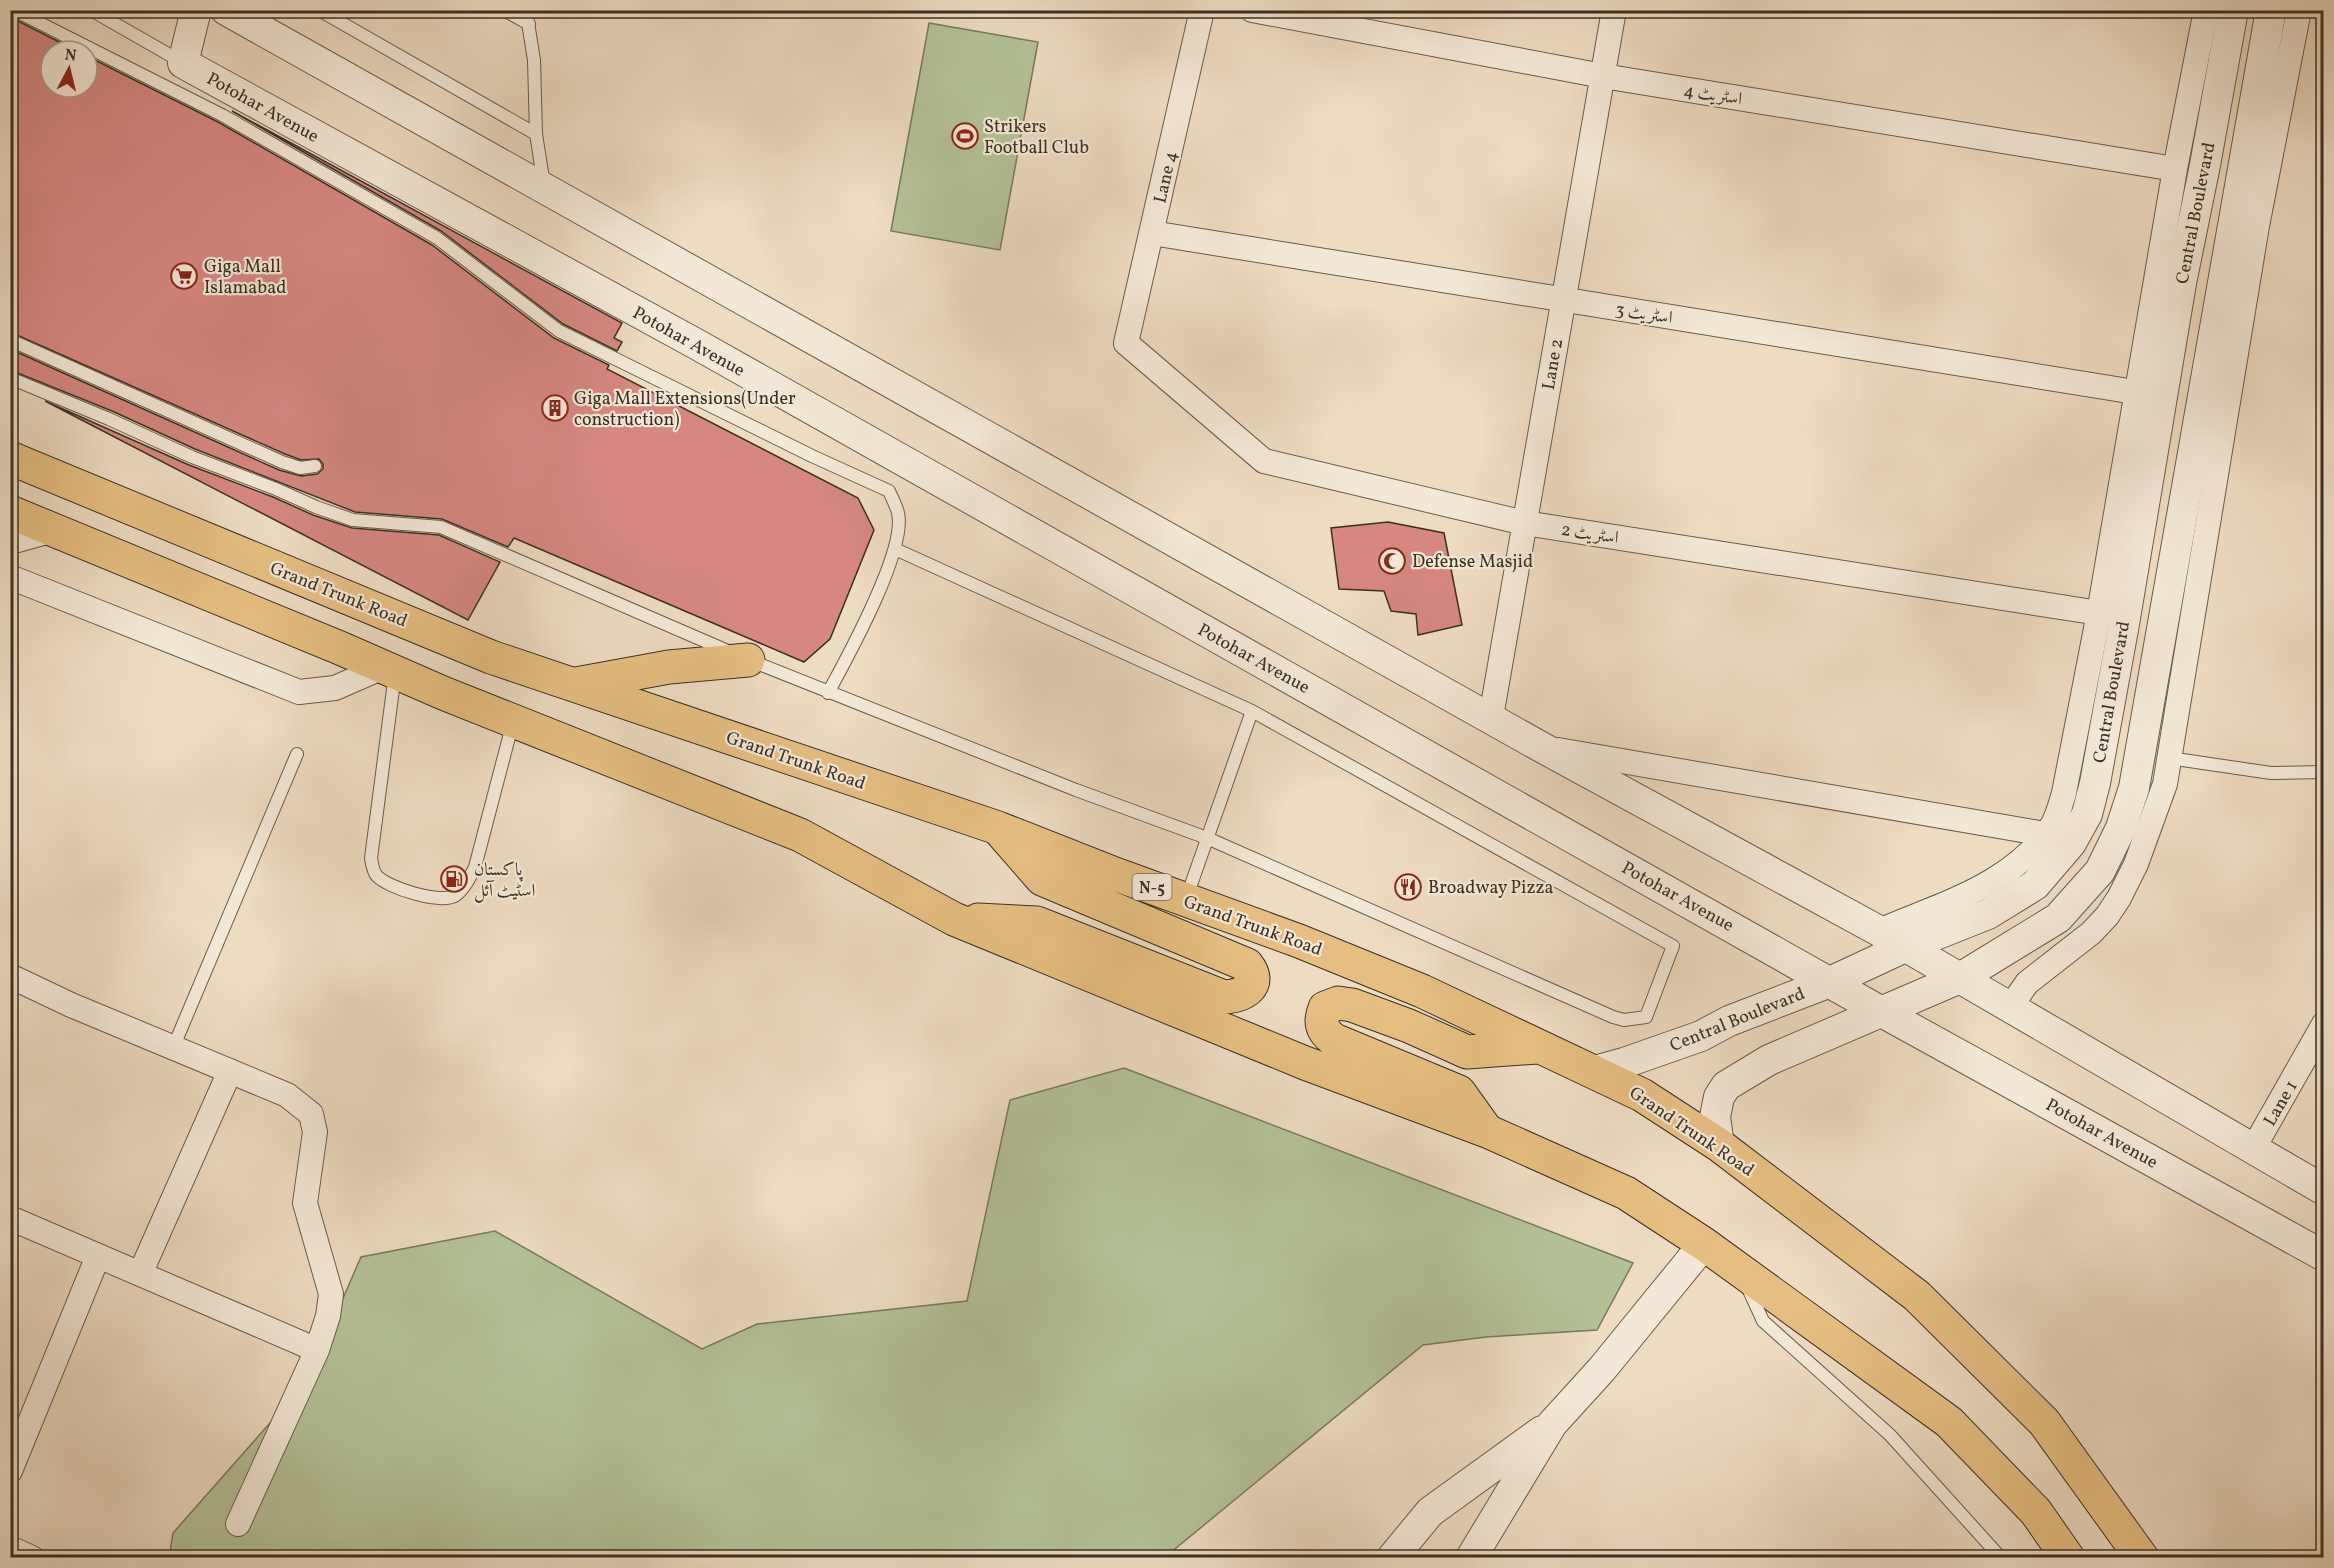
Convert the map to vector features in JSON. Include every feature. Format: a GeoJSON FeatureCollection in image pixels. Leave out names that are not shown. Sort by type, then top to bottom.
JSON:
{"type":"FeatureCollection","features":[{"type":"Feature","properties":{"kind":"highway"},"geometry":{"type":"LineString","coordinates":[[10,438],[25,464]]}},
{"type":"Feature","properties":{"kind":"highway","name":"Grand Trunk Road"},"geometry":{"type":"LineString","coordinates":[[25,464],[491,657],[998,828],[1299,941],[1422,991],[1642,1095],[1719,1144],[1917,1296],[2044,1422],[2142,1557]]}},
{"type":"Feature","properties":{"kind":"highway"},"geometry":{"type":"LineString","coordinates":[[10,512],[389,670],[800,835],[954,919],[1294,1058],[1487,1131],[1626,1193],[1704,1244],[1949,1422],[2036,1512],[2068,1557]]}},
{"type":"Feature","properties":{"kind":"highway"},"geometry":{"type":"LineString","coordinates":[[574,685],[679,665],[748,660]]}},
{"type":"Feature","properties":{"kind":"highway"},"geometry":{"type":"LineString","coordinates":[[954,919],[1037,923],[1224,997],[1235,997],[1247,992],[1253,981],[1252,971],[1247,965],[1042,879],[998,828]]}},
{"type":"Feature","properties":{"kind":"highway"},"geometry":{"type":"LineString","coordinates":[[1487,1131],[1459,1092],[1334,1041],[1324,1032],[1320,1018],[1325,1008],[1338,1003],[1352,1005],[1409,1026],[1467,1052],[1541,1046]]}},
{"type":"Feature","properties":{"kind":"street"},"geometry":{"type":"LineString","coordinates":[[183,63],[196,10]]}},
{"type":"Feature","properties":{"kind":"street"},"geometry":{"type":"LineString","coordinates":[[226,10],[1543,748],[1879,930],[2324,1190]]}},
{"type":"Feature","properties":{"kind":"street","name":"Lane 4"},"geometry":{"type":"LineString","coordinates":[[1126,343],[1202,10]]}},
{"type":"Feature","properties":{"kind":"street","name":"اسٹریٹ 4"},"geometry":{"type":"LineString","coordinates":[[1252,10],[1603,76],[2175,169]]}},
{"type":"Feature","properties":{"kind":"street","name":"Lane 2"},"geometry":{"type":"LineString","coordinates":[[1491,717],[1614,10]]}},
{"type":"Feature","properties":{"kind":"street"},"geometry":{"type":"LineString","coordinates":[[1879,930],[1996,880],[2026,858],[2054,821],[2064,794],[2099,613],[2135,392],[2168,281],[2175,169],[2206,10]]}},
{"type":"Feature","properties":{"kind":"street","name":"Central Boulevard"},"geometry":{"type":"LineString","coordinates":[[1594,1071],[1701,1036],[1729,1021],[1830,982],[1905,947],[1988,914],[2035,885],[2071,843],[2087,814],[2124,624],[2168,281],[2207,154],[2233,10]]}},
{"type":"Feature","properties":{"kind":"street"},"geometry":{"type":"LineString","coordinates":[[2010,1006],[2027,983],[2091,933],[2107,916],[2136,864],[2165,784],[2257,162],[2271,10]]}},
{"type":"Feature","properties":{"kind":"street"},"geometry":{"type":"LineString","coordinates":[[1719,1144],[1714,1117],[1719,1097],[1726,1086],[1769,1060],[1960,978],[2058,918],[2100,871],[2121,828],[2134,788],[2257,162],[2299,10]]}},
{"type":"Feature","properties":{"kind":"street","name":"Potohar Avenue"},"geometry":{"type":"LineString","coordinates":[[183,63],[708,351],[1880,1011],[2324,1256]]}},
{"type":"Feature","properties":{"kind":"street","name":"اسٹریٹ 3"},"geometry":{"type":"LineString","coordinates":[[1152,233],[2135,392]]}},
{"type":"Feature","properties":{"kind":"street","name":"اسٹریٹ 2"},"geometry":{"type":"LineString","coordinates":[[1126,343],[1264,461],[1525,522],[2099,613]]}},
{"type":"Feature","properties":{"kind":"street"},"geometry":{"type":"LineString","coordinates":[[10,539],[49,528]]}},
{"type":"Feature","properties":{"kind":"street"},"geometry":{"type":"LineString","coordinates":[[10,577],[299,692],[335,688],[389,670]]}},
{"type":"Feature","properties":{"kind":"street"},"geometry":{"type":"LineString","coordinates":[[1543,748],[2046,834]]}},
{"type":"Feature","properties":{"kind":"street"},"geometry":{"type":"LineString","coordinates":[[10,976],[71,1005],[287,1095],[311,1114],[315,1132],[305,1203],[331,1294],[328,1316],[317,1350],[238,1524]]}},
{"type":"Feature","properties":{"kind":"street","name":"Lane 1"},"geometry":{"type":"LineString","coordinates":[[2253,1149],[2324,1024]]}},
{"type":"Feature","properties":{"kind":"street"},"geometry":{"type":"LineString","coordinates":[[140,1274],[230,1071]]}},
{"type":"Feature","properties":{"kind":"street"},"geometry":{"type":"LineString","coordinates":[[10,1218],[317,1350]]}},
{"type":"Feature","properties":{"kind":"street"},"geometry":{"type":"LineString","coordinates":[[1470,1557],[1552,1424],[1602,1369],[1704,1244]]}},
{"type":"Feature","properties":{"kind":"street"},"geometry":{"type":"LineString","coordinates":[[10,1471],[98,1256]]}},
{"type":"Feature","properties":{"kind":"street"},"geometry":{"type":"LineString","coordinates":[[1392,1557],[1430,1512],[1552,1424]]}},
{"type":"Feature","properties":{"kind":"street"},"geometry":{"type":"LineString","coordinates":[[10,1548],[32,1557]]}},
{"type":"Feature","properties":{"kind":"lane"},"geometry":{"type":"LineString","coordinates":[[14,10],[222,115],[437,238],[559,331],[812,456],[889,491],[899,514],[895,549],[861,632],[828,693]]}},
{"type":"Feature","properties":{"kind":"lane"},"geometry":{"type":"LineString","coordinates":[[91,10],[183,63]]}},
{"type":"Feature","properties":{"kind":"lane"},"geometry":{"type":"LineString","coordinates":[[319,10],[536,134]]}},
{"type":"Feature","properties":{"kind":"lane"},"geometry":{"type":"LineString","coordinates":[[504,10],[529,24]]}},
{"type":"Feature","properties":{"kind":"lane"},"geometry":{"type":"LineString","coordinates":[[526,10],[534,60],[536,134],[544,188]]}},
{"type":"Feature","properties":{"kind":"lane"},"geometry":{"type":"LineString","coordinates":[[10,340],[282,462],[300,468],[315,466]]}},
{"type":"Feature","properties":{"kind":"lane"},"geometry":{"type":"LineString","coordinates":[[10,378],[109,419],[192,458],[353,520],[441,527],[828,693],[1076,790],[1207,838],[1613,1017],[1624,1020],[1646,1017],[1673,946],[1252,711],[895,549]]}},
{"type":"Feature","properties":{"kind":"lane"},"geometry":{"type":"LineString","coordinates":[[389,670],[370,858],[375,874],[386,883],[403,891],[445,898],[455,896],[467,883],[475,867],[514,720]]}},
{"type":"Feature","properties":{"kind":"lane"},"geometry":{"type":"LineString","coordinates":[[1186,900],[1252,711]]}},
{"type":"Feature","properties":{"kind":"lane"},"geometry":{"type":"LineString","coordinates":[[173,1048],[297,754]]}},
{"type":"Feature","properties":{"kind":"lane"},"geometry":{"type":"LineString","coordinates":[[2169,758],[2271,773],[2324,772]]}},
{"type":"Feature","properties":{"kind":"lane"},"geometry":{"type":"LineString","coordinates":[[1741,1271],[1763,1321],[1890,1435],[2001,1557]]}},
{"type":"Feature","properties":{"kind":"green space","name":"Strikers Football Club"},"geometry":{"type":"Polygon","coordinates":[[[929,23],[1038,42],[1000,250],[891,231],[929,23]]]}},
{"type":"Feature","properties":{"kind":"green space"},"geometry":{"type":"Polygon","coordinates":[[[1124,1068],[1633,1263],[1597,1330],[1486,1337],[1423,1345],[1170,1553],[1062,1558],[169,1558],[173,1533],[307,1381],[361,1257],[495,1231],[702,1349],[757,1324],[967,1301],[1010,1100],[1124,1068]]]}},
{"type":"Feature","properties":{"kind":"building"},"geometry":{"type":"Polygon","coordinates":[[[10,17],[53,39],[39,39],[39,99],[99,99],[99,62],[218,122],[432,245],[554,338],[609,365],[607,369],[858,498],[874,530],[830,639],[804,662],[514,538],[508,547],[442,519],[355,512],[195,449],[112,411],[10,370],[10,349],[279,470],[301,476],[317,474],[323,469],[323,464],[319,459],[301,460],[285,454],[10,332],[10,17]]]}},
{"type":"Feature","properties":{"kind":"building"},"geometry":{"type":"Polygon","coordinates":[[[232,111],[622,323],[614,338],[622,342],[617,351],[563,324],[441,231],[232,111]]]}},
{"type":"Feature","properties":{"kind":"building"},"geometry":{"type":"Polygon","coordinates":[[[45,401],[189,465],[313,515],[352,528],[439,535],[500,562],[468,620],[45,401]]]}},
{"type":"Feature","properties":{"kind":"building","name":"Defense Masjid"},"geometry":{"type":"Polygon","coordinates":[[[1388,522],[1444,533],[1462,625],[1418,635],[1416,614],[1391,611],[1384,591],[1339,589],[1331,528],[1388,522]]]}},
{"type":"Feature","properties":{"kind":"place","name":"Strikers Football Club"},"geometry":{"type":"Point","coordinates":[965,136]}},
{"type":"Feature","properties":{"kind":"place","name":"Giga Mall Islamabad"},"geometry":{"type":"Point","coordinates":[184,276]}},
{"type":"Feature","properties":{"kind":"place","name":"Giga Mall Extensions(Under construction)"},"geometry":{"type":"Point","coordinates":[555,408]}},
{"type":"Feature","properties":{"kind":"place","name":"Defense Masjid"},"geometry":{"type":"Point","coordinates":[1392,561]}},
{"type":"Feature","properties":{"kind":"place","name":"پاکستان اسٹیٹ آئل"},"geometry":{"type":"Point","coordinates":[454,879]}},
{"type":"Feature","properties":{"kind":"place","name":"Broadway Pizza"},"geometry":{"type":"Point","coordinates":[1408,887]}}]}
